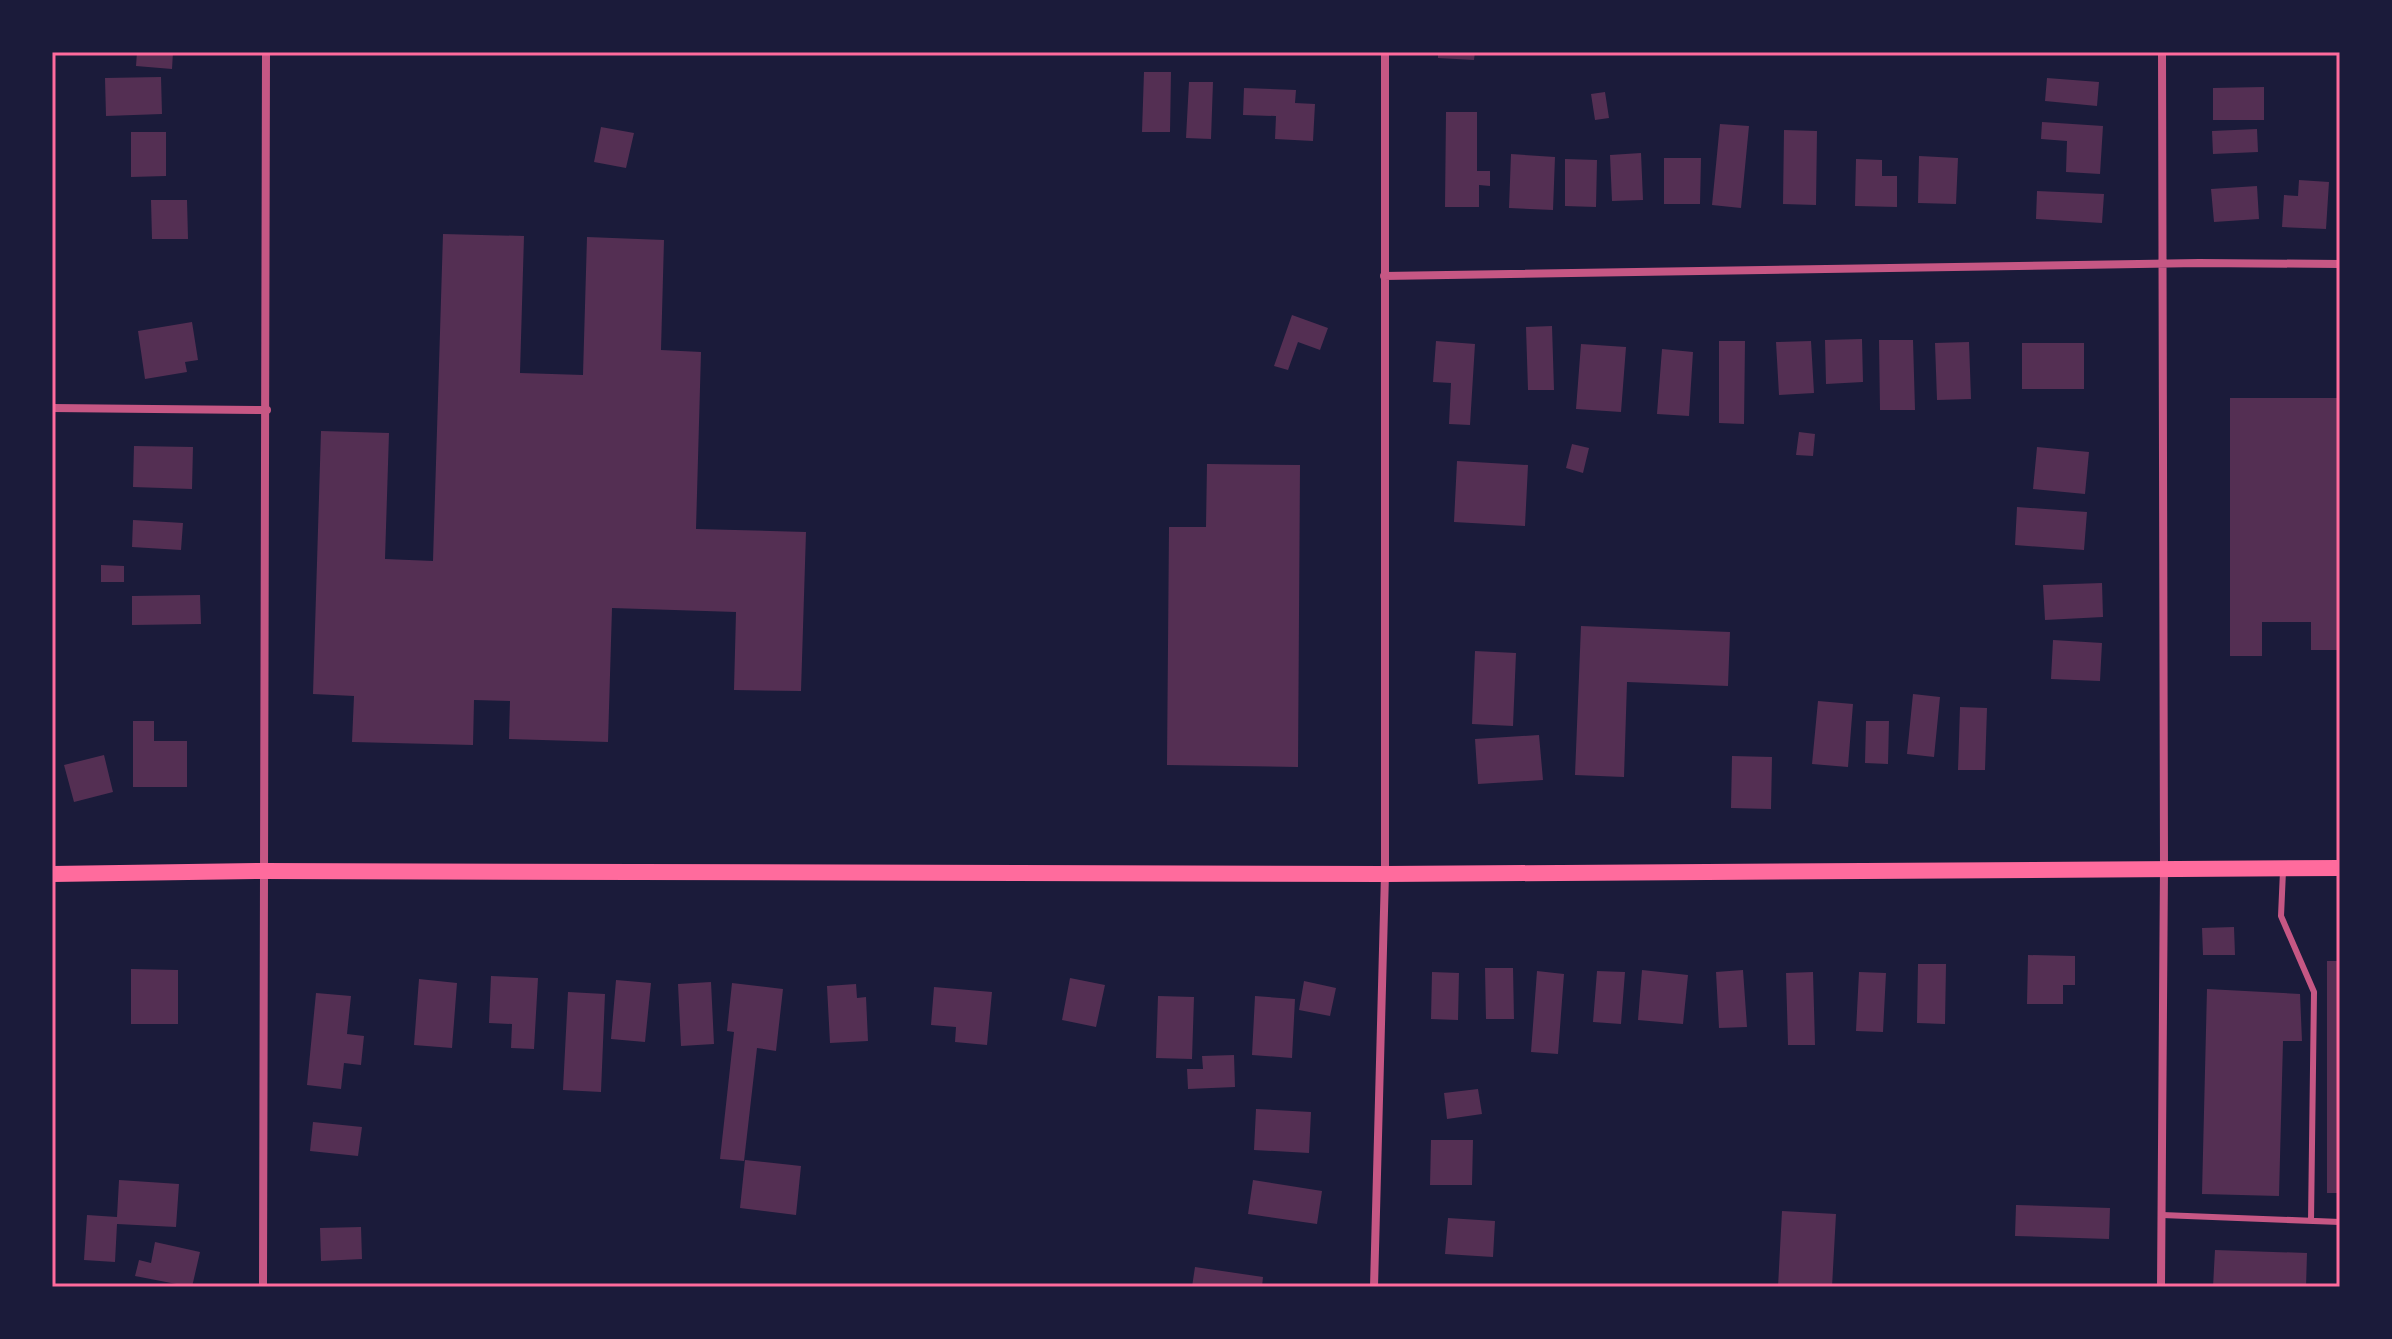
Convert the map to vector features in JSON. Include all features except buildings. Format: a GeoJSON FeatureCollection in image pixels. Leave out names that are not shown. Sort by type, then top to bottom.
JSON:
{"type":"FeatureCollection","features":[{"type":"Feature","properties":{"kind":"main road"},"geometry":{"type":"LineString","coordinates":[[52,874],[262,871],[1385,874],[2340,868]]}},
{"type":"Feature","properties":{"kind":"street"},"geometry":{"type":"LineString","coordinates":[[263,1287],[266,52]]}},
{"type":"Feature","properties":{"kind":"street"},"geometry":{"type":"LineString","coordinates":[[1374,1287],[1385,874],[1385,52]]}},
{"type":"Feature","properties":{"kind":"street"},"geometry":{"type":"LineString","coordinates":[[2161,1287],[2164,867],[2162,52]]}},
{"type":"Feature","properties":{"kind":"street"},"geometry":{"type":"LineString","coordinates":[[1384,276],[2340,264]]}},
{"type":"Feature","properties":{"kind":"street"},"geometry":{"type":"LineString","coordinates":[[52,408],[267,410]]}},
{"type":"Feature","properties":{"kind":"lane"},"geometry":{"type":"LineString","coordinates":[[2283,868],[2281,916],[2314,992],[2311,1221]]}},
{"type":"Feature","properties":{"kind":"lane"},"geometry":{"type":"LineString","coordinates":[[2162,1215],[2340,1222]]}}]}
